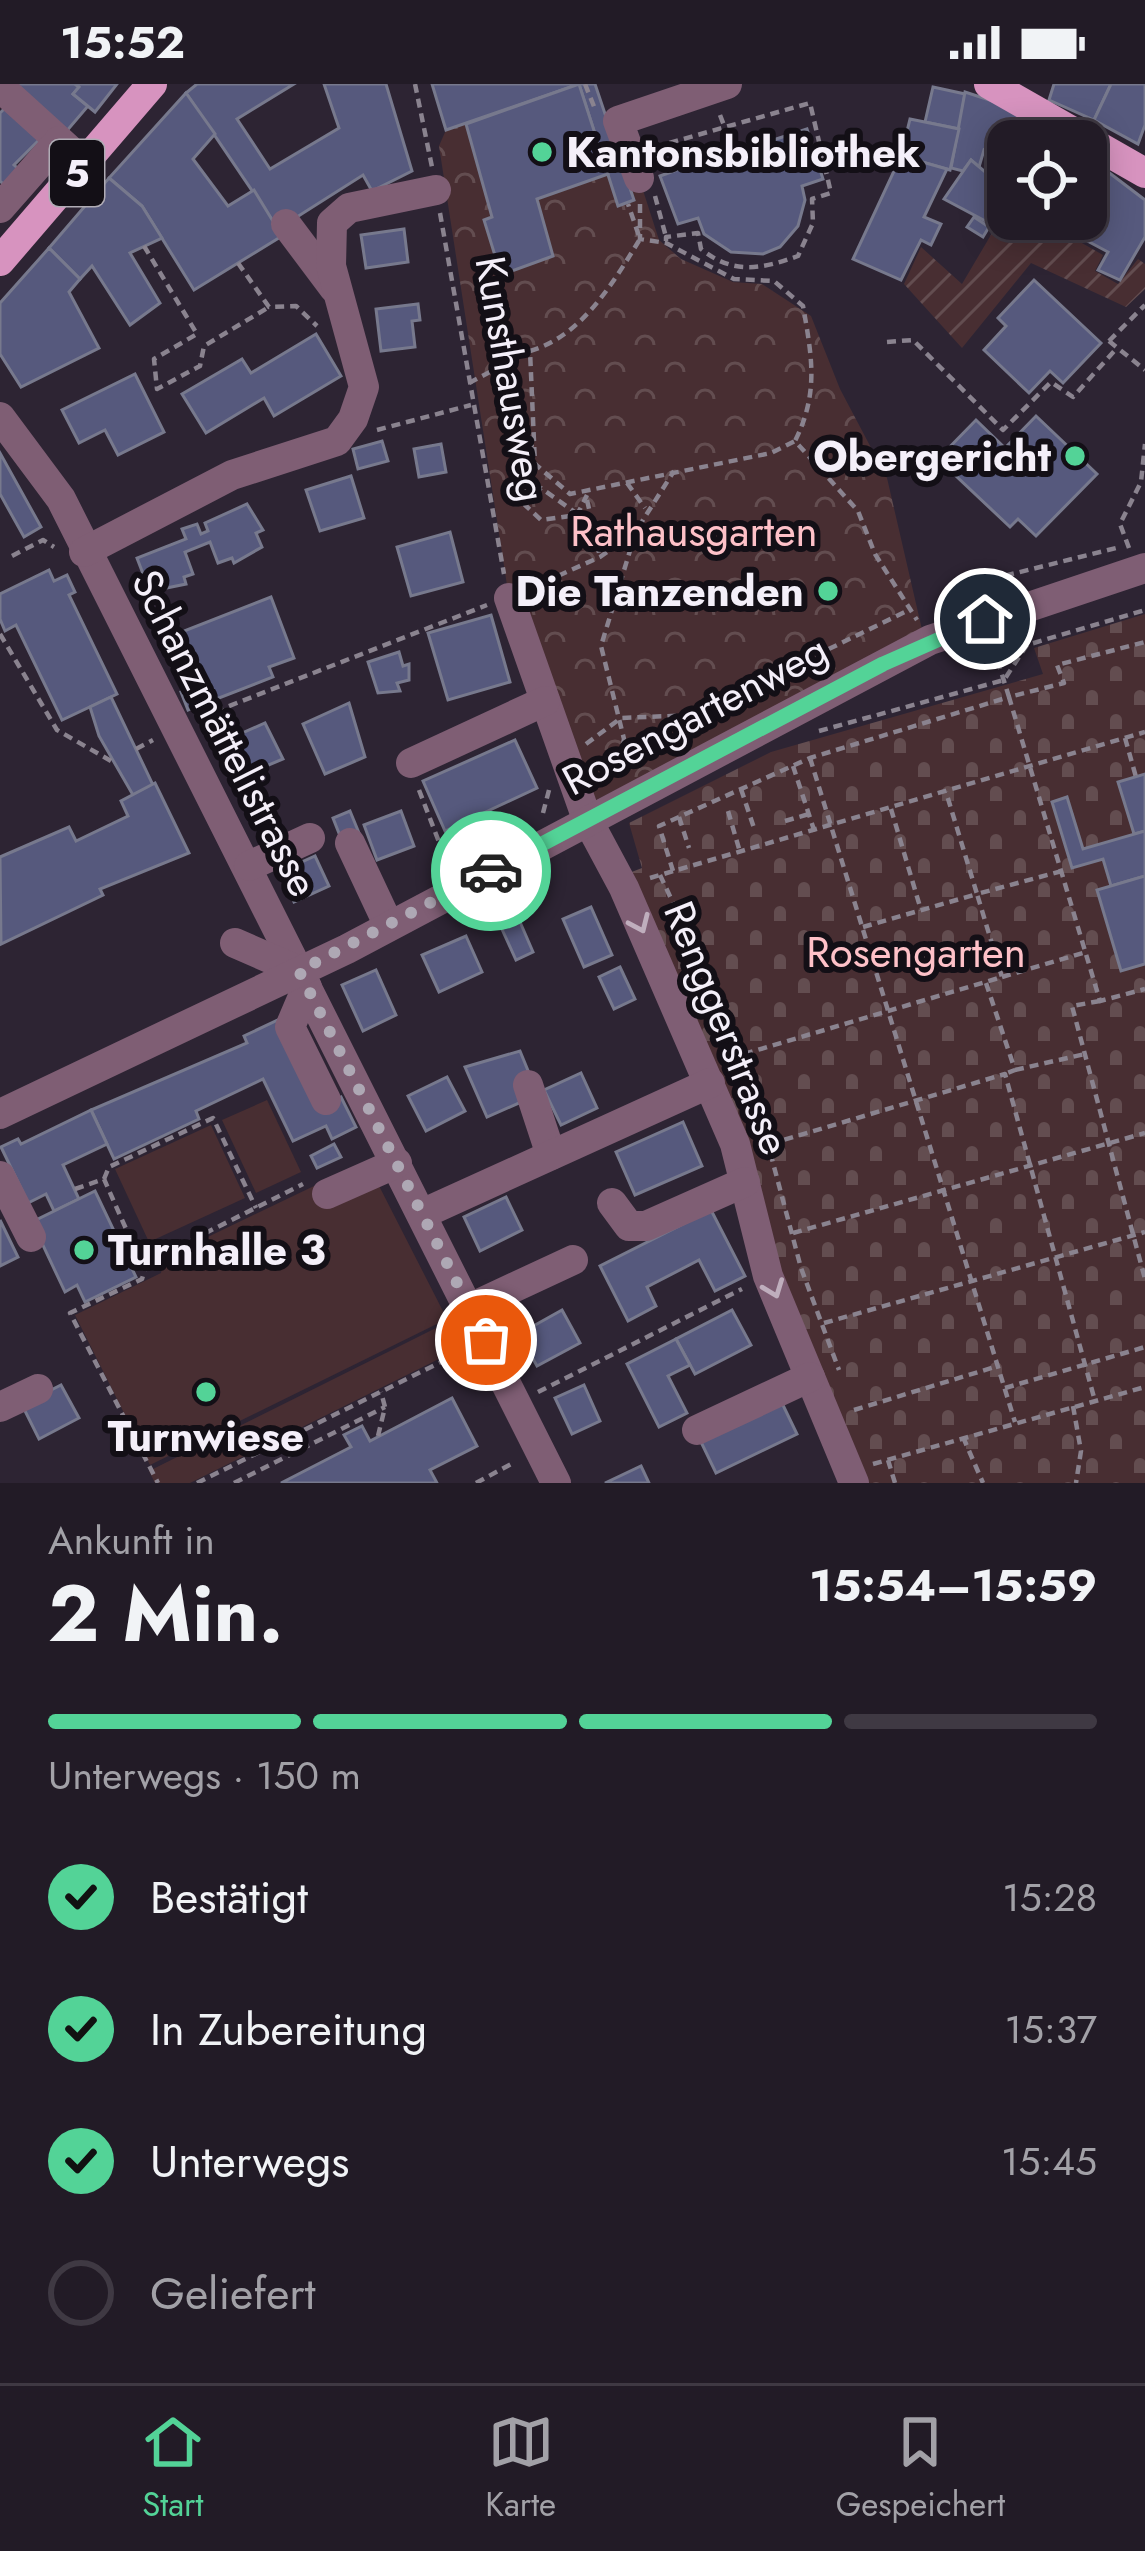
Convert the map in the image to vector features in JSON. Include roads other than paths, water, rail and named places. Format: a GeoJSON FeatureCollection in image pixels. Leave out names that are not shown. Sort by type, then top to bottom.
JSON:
{"type":"FeatureCollection","features":[{"type":"Feature","properties":{"kind":"main road","name":"5"},"geometry":{"type":"LineString","coordinates":[[0,261],[152,84]]}},
{"type":"Feature","properties":{"kind":"main road"},"geometry":{"type":"LineString","coordinates":[[989,84],[1145,173]]}},
{"type":"Feature","properties":{"kind":"street"},"geometry":{"type":"LineString","coordinates":[[0,87],[85,164]]}},
{"type":"Feature","properties":{"kind":"street"},"geometry":{"type":"LineString","coordinates":[[633,190],[618,121],[723,99]]}},
{"type":"Feature","properties":{"kind":"street"},"geometry":{"type":"LineString","coordinates":[[0,208],[59,141]]}},
{"type":"Feature","properties":{"kind":"street"},"geometry":{"type":"LineString","coordinates":[[84,552],[232,475],[337,441],[353,419],[364,387],[331,266],[332,223],[349,208],[436,190]]}},
{"type":"Feature","properties":{"kind":"street"},"geometry":{"type":"LineString","coordinates":[[286,224],[338,292]]}},
{"type":"Feature","properties":{"kind":"street","name":"Schanzmättelistrasse"},"geometry":{"type":"LineString","coordinates":[[0,417],[61,500],[556,1483]]}},
{"type":"Feature","properties":{"kind":"street","name":"Rosengartenweg"},"geometry":{"type":"LineString","coordinates":[[0,1114],[303,979],[924,624],[1137,559]]}},
{"type":"Feature","properties":{"kind":"street"},"geometry":{"type":"LineString","coordinates":[[508,598],[587,819]]}},
{"type":"Feature","properties":{"kind":"street"},"geometry":{"type":"LineString","coordinates":[[410,763],[545,701]]}},
{"type":"Feature","properties":{"kind":"street","name":"Renggerstrasse"},"geometry":{"type":"LineString","coordinates":[[587,819],[616,871],[710,1083],[745,1183],[768,1276],[854,1482]]}},
{"type":"Feature","properties":{"kind":"street"},"geometry":{"type":"LineString","coordinates":[[249,866],[310,838]]}},
{"type":"Feature","properties":{"kind":"street"},"geometry":{"type":"LineString","coordinates":[[350,843],[389,926]]}},
{"type":"Feature","properties":{"kind":"street"},"geometry":{"type":"LineString","coordinates":[[235,943],[303,979],[290,1027],[326,1100]]}},
{"type":"Feature","properties":{"kind":"street"},"geometry":{"type":"LineString","coordinates":[[422,1214],[710,1083]]}},
{"type":"Feature","properties":{"kind":"street"},"geometry":{"type":"LineString","coordinates":[[528,1085],[551,1155]]}},
{"type":"Feature","properties":{"kind":"street"},"geometry":{"type":"LineString","coordinates":[[320,1187],[397,1163]]}},
{"type":"Feature","properties":{"kind":"street"},"geometry":{"type":"LineString","coordinates":[[0,1176],[31,1238]]}},
{"type":"Feature","properties":{"kind":"street"},"geometry":{"type":"LineString","coordinates":[[612,1203],[629,1226],[646,1226],[745,1183]]}},
{"type":"Feature","properties":{"kind":"street"},"geometry":{"type":"LineString","coordinates":[[470,1308],[573,1260]]}},
{"type":"Feature","properties":{"kind":"street"},"geometry":{"type":"LineString","coordinates":[[697,1430],[810,1377]]}},
{"type":"Feature","properties":{"kind":"street"},"geometry":{"type":"LineString","coordinates":[[0,1407],[38,1388]]}},
{"type":"Feature","properties":{"kind":"place","name":"Kantonsbibliothek"},"geometry":{"type":"Point","coordinates":[542,152]}},
{"type":"Feature","properties":{"kind":"place","name":"Obergericht"},"geometry":{"type":"Point","coordinates":[1075,456]}},
{"type":"Feature","properties":{"kind":"place","name":"Die Tanzenden"},"geometry":{"type":"Point","coordinates":[828,591]}},
{"type":"Feature","properties":{"kind":"place","name":"Turnhalle 3"},"geometry":{"type":"Point","coordinates":[84,1250]}},
{"type":"Feature","properties":{"kind":"place","name":"Turnwiese"},"geometry":{"type":"Point","coordinates":[206,1392]}},
{"type":"Feature","properties":{"kind":"park label","name":"Rathausgarten"},"geometry":{"type":"Point","coordinates":[694,531]}},
{"type":"Feature","properties":{"kind":"park label","name":"Rosengarten"},"geometry":{"type":"Point","coordinates":[916,952]}}]}
